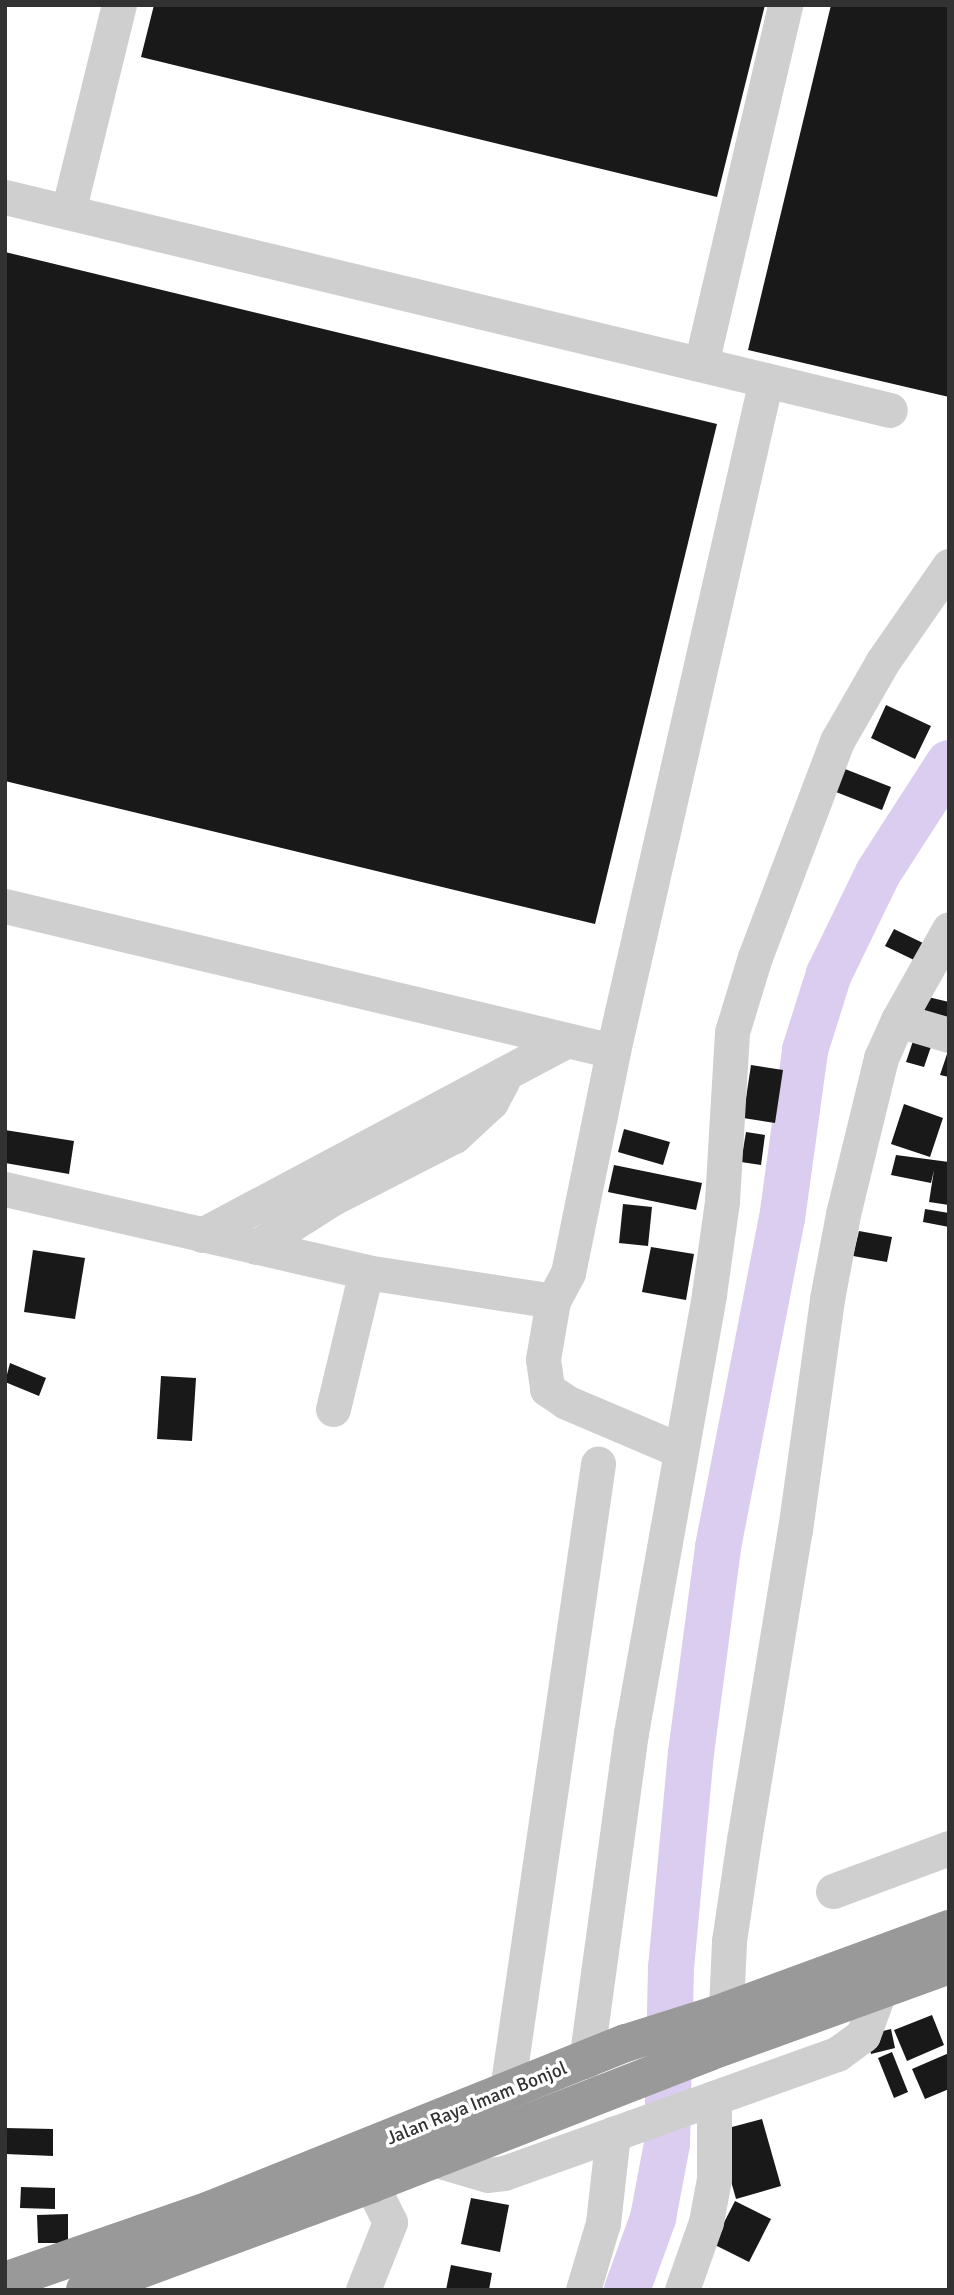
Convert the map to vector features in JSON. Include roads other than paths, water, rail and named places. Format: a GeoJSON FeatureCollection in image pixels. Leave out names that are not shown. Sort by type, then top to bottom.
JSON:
{"type":"FeatureCollection","features":[{"type":"Feature","properties":{"kind":"highway","name":"Jalan Raya Imam Bonjol"},"geometry":{"type":"LineString","coordinates":[[5,2281],[210,2210],[626,2043],[949,1929]]}},
{"type":"Feature","properties":{"kind":"highway","name":"Jalan Raya Imam Bonjol"},"geometry":{"type":"LineString","coordinates":[[85,2290],[371,2184],[709,2052],[949,1965]]}},
{"type":"Feature","properties":{"kind":"street"},"geometry":{"type":"LineString","coordinates":[[68,212],[119,5]]}},
{"type":"Feature","properties":{"kind":"street"},"geometry":{"type":"LineString","coordinates":[[701,364],[785,5]]}},
{"type":"Feature","properties":{"kind":"street"},"geometry":{"type":"LineString","coordinates":[[5,197],[890,410]]}},
{"type":"Feature","properties":{"kind":"street"},"geometry":{"type":"LineString","coordinates":[[679,1450],[566,1402],[547,1389],[543,1359],[553,1301],[568,1273],[613,1052],[766,380]]}},
{"type":"Feature","properties":{"kind":"street"},"geometry":{"type":"LineString","coordinates":[[586,2061],[631,1733],[679,1450],[702,1333],[722,1201],[732,1032],[741,999],[837,741],[890,650],[949,566]]}},
{"type":"Feature","properties":{"kind":"street"},"geometry":{"type":"LineString","coordinates":[[5,906],[613,1052]]}},
{"type":"Feature","properties":{"kind":"street"},"geometry":{"type":"LineString","coordinates":[[720,2012],[738,1878],[795,1530],[827,1298],[881,1058],[898,1020],[949,929]]}},
{"type":"Feature","properties":{"kind":"street"},"geometry":{"type":"LineString","coordinates":[[898,1020],[949,1035]]}},
{"type":"Feature","properties":{"kind":"street"},"geometry":{"type":"LineString","coordinates":[[202,1235],[566,1041]]}},
{"type":"Feature","properties":{"kind":"street"},"geometry":{"type":"LineString","coordinates":[[256,1247],[333,1198],[454,1136],[491,1102],[507,1072]]}},
{"type":"Feature","properties":{"kind":"street"},"geometry":{"type":"LineString","coordinates":[[5,1189],[366,1272],[553,1301]]}},
{"type":"Feature","properties":{"kind":"street"},"geometry":{"type":"LineString","coordinates":[[334,1409],[366,1272]]}},
{"type":"Feature","properties":{"kind":"street"},"geometry":{"type":"LineString","coordinates":[[507,2090],[598,1464]]}},
{"type":"Feature","properties":{"kind":"street"},"geometry":{"type":"LineString","coordinates":[[833,1891],[949,1848]]}},
{"type":"Feature","properties":{"kind":"street","name":"Jalan Raya Imam Bonjol"},"geometry":{"type":"LineString","coordinates":[[433,2159],[488,2175],[504,2173],[837,2054],[863,2035],[880,1989]]}},
{"type":"Feature","properties":{"kind":"street"},"geometry":{"type":"LineString","coordinates":[[687,2285],[706,2222],[714,2179],[706,2101]]}},
{"type":"Feature","properties":{"kind":"street"},"geometry":{"type":"LineString","coordinates":[[583,2290],[603,2223],[620,2132]]}},
{"type":"Feature","properties":{"kind":"street"},"geometry":{"type":"LineString","coordinates":[[363,2290],[390,2222],[371,2184]]}},
{"type":"Feature","properties":{"kind":"waterway"},"geometry":{"type":"LineString","coordinates":[[627,2290],[653,2218],[667,2144],[671,1968],[691,1753],[718,1547],[782,1219],[805,1050],[829,974],[878,873],[949,763]]}}]}
